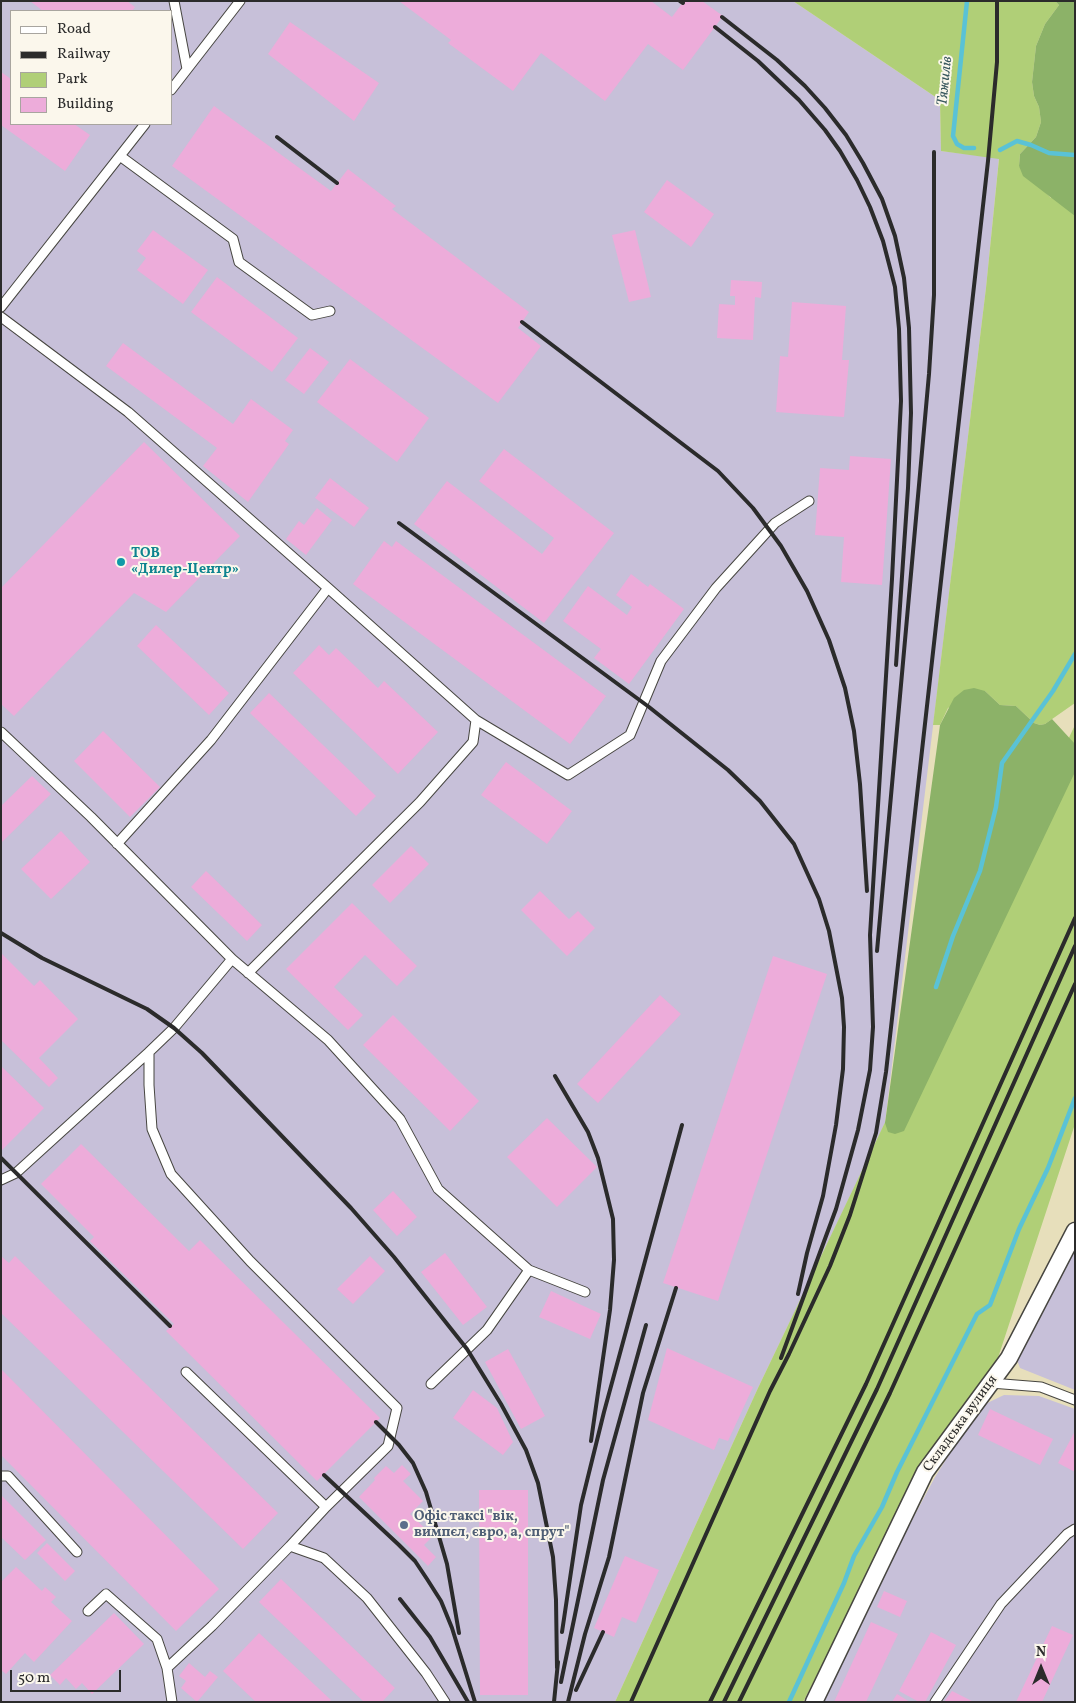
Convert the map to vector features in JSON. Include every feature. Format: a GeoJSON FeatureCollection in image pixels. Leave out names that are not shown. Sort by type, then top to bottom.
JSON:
{"type":"FeatureCollection","features":[{"type":"Feature","properties":{"kind":"street","name":"Складська вулиця"},"geometry":{"type":"LineString","coordinates":[[814,1702],[925,1472],[1009,1358],[1075,1231]]}},
{"type":"Feature","properties":{"kind":"lane"},"geometry":{"type":"LineString","coordinates":[[174,1],[187,69]]}},
{"type":"Feature","properties":{"kind":"lane"},"geometry":{"type":"LineString","coordinates":[[172,89],[240,1]]}},
{"type":"Feature","properties":{"kind":"lane"},"geometry":{"type":"LineString","coordinates":[[1,307],[144,125]]}},
{"type":"Feature","properties":{"kind":"lane"},"geometry":{"type":"LineString","coordinates":[[120,156],[233,239],[240,262],[256,274],[312,315],[330,311]]}},
{"type":"Feature","properties":{"kind":"lane"},"geometry":{"type":"LineString","coordinates":[[1,317],[128,412],[476,720],[568,775],[630,735],[661,661],[716,588],[775,524],[809,500]]}},
{"type":"Feature","properties":{"kind":"lane"},"geometry":{"type":"LineString","coordinates":[[117,844],[211,740],[328,588]]}},
{"type":"Feature","properties":{"kind":"lane"},"geometry":{"type":"LineString","coordinates":[[248,973],[420,802],[473,742],[476,720]]}},
{"type":"Feature","properties":{"kind":"lane"},"geometry":{"type":"LineString","coordinates":[[1,732],[232,959],[328,1040],[400,1119],[438,1189],[529,1270],[585,1292]]}},
{"type":"Feature","properties":{"kind":"lane"},"geometry":{"type":"LineString","coordinates":[[1,1180],[16,1173],[149,1052],[174,1028],[232,959]]}},
{"type":"Feature","properties":{"kind":"lane"},"geometry":{"type":"LineString","coordinates":[[149,1052],[152,1129],[171,1174],[250,1261],[397,1408],[388,1446],[326,1507],[212,1626],[167,1668]]}},
{"type":"Feature","properties":{"kind":"lane"},"geometry":{"type":"LineString","coordinates":[[431,1384],[487,1330],[529,1270]]}},
{"type":"Feature","properties":{"kind":"lane"},"geometry":{"type":"LineString","coordinates":[[186,1372],[326,1507]]}},
{"type":"Feature","properties":{"kind":"lane"},"geometry":{"type":"LineString","coordinates":[[991,1383],[1041,1386],[1075,1400]]}},
{"type":"Feature","properties":{"kind":"lane"},"geometry":{"type":"LineString","coordinates":[[1,1476],[8,1476],[77,1552]]}},
{"type":"Feature","properties":{"kind":"lane"},"geometry":{"type":"LineString","coordinates":[[935,1702],[1001,1604],[1067,1534],[1075,1529]]}},
{"type":"Feature","properties":{"kind":"lane"},"geometry":{"type":"LineString","coordinates":[[290,1546],[324,1558],[367,1598],[426,1673],[445,1702]]}},
{"type":"Feature","properties":{"kind":"lane"},"geometry":{"type":"LineString","coordinates":[[88,1611],[106,1594],[157,1639],[167,1668],[172,1702]]}},
{"type":"Feature","properties":{"kind":"shaded area"},"geometry":{"type":"Polygon","coordinates":[[[1,1],[793,1],[940,100],[941,151],[999,158],[986,288],[885,1123],[758,1388],[615,1702],[1,1702],[1,1]]]}},
{"type":"Feature","properties":{"kind":"shaded area"},"geometry":{"type":"Polygon","coordinates":[[[1075,1240],[1075,1390],[1020,1368],[1017,1360],[1075,1240]]]}},
{"type":"Feature","properties":{"kind":"shaded area"},"geometry":{"type":"Polygon","coordinates":[[[1004,1395],[1039,1396],[1075,1409],[1075,1702],[823,1702],[891,1559],[935,1477],[979,1407],[1004,1395]]]}},
{"type":"Feature","properties":{"kind":"green space"},"geometry":{"type":"Polygon","coordinates":[[[793,1],[1055,1],[1059,5],[1045,24],[1036,46],[1032,82],[1041,122],[1036,137],[1020,154],[1019,166],[1051,198],[1075,1],[1075,703],[1045,724],[1034,723],[1016,706],[1000,705],[985,691],[948,708],[940,725],[933,725],[986,288],[999,159],[941,151],[940,100],[793,1]]]}},
{"type":"Feature","properties":{"kind":"green space"},"geometry":{"type":"Polygon","coordinates":[[[1055,1],[1075,1],[1075,216],[1023,176],[1019,166],[1020,154],[1036,137],[1041,122],[1032,82],[1036,46],[1045,24],[1059,5],[1055,1]]]}},
{"type":"Feature","properties":{"kind":"green space"},"geometry":{"type":"Polygon","coordinates":[[[974,688],[985,691],[1000,705],[1016,706],[1034,723],[1045,724],[1052,719],[1075,744],[1075,772],[904,1131],[895,1134],[888,1132],[885,1123],[940,725],[954,698],[964,690],[974,688]]]}},
{"type":"Feature","properties":{"kind":"green space"},"geometry":{"type":"Polygon","coordinates":[[[1075,725],[1075,1124],[990,1382],[923,1472],[803,1702],[615,1702],[758,1388],[1075,725]]]}},
{"type":"Feature","properties":{"kind":"building"},"geometry":{"type":"Polygon","coordinates":[[[30,1],[127,1],[135,7],[133,10],[42,10],[30,1]]]}},
{"type":"Feature","properties":{"kind":"building"},"geometry":{"type":"Polygon","coordinates":[[[399,1],[651,1],[672,17],[684,1],[702,1],[723,16],[683,70],[648,44],[605,101],[541,53],[513,91],[448,43],[451,40],[399,1]]]}},
{"type":"Feature","properties":{"kind":"building"},"geometry":{"type":"Polygon","coordinates":[[[290,22],[379,83],[354,121],[268,54],[290,22]]]}},
{"type":"Feature","properties":{"kind":"building"},"geometry":{"type":"Polygon","coordinates":[[[1,72],[10,78],[10,125],[75,125],[90,135],[65,171],[1,125],[1,72]]]}},
{"type":"Feature","properties":{"kind":"building"},"geometry":{"type":"Polygon","coordinates":[[[214,106],[331,191],[348,169],[396,206],[392,209],[529,312],[518,328],[541,346],[498,403],[172,166],[214,106]]]}},
{"type":"Feature","properties":{"kind":"building"},"geometry":{"type":"Polygon","coordinates":[[[667,180],[714,214],[691,247],[644,212],[667,180]]]}},
{"type":"Feature","properties":{"kind":"building"},"geometry":{"type":"Polygon","coordinates":[[[153,230],[208,270],[183,304],[137,270],[146,258],[137,251],[153,230]]]}},
{"type":"Feature","properties":{"kind":"building"},"geometry":{"type":"Polygon","coordinates":[[[635,230],[651,297],[629,302],[612,235],[635,230]]]}},
{"type":"Feature","properties":{"kind":"building"},"geometry":{"type":"Polygon","coordinates":[[[217,277],[298,338],[272,372],[191,312],[217,277]]]}},
{"type":"Feature","properties":{"kind":"building"},"geometry":{"type":"Polygon","coordinates":[[[731,280],[762,282],[761,298],[755,297],[753,340],[717,338],[719,304],[735,305],[735,296],[730,296],[731,280]]]}},
{"type":"Feature","properties":{"kind":"building"},"geometry":{"type":"Polygon","coordinates":[[[792,302],[846,306],[842,360],[849,360],[844,417],[776,412],[780,356],[788,357],[792,302]]]}},
{"type":"Feature","properties":{"kind":"building"},"geometry":{"type":"Polygon","coordinates":[[[123,343],[233,424],[251,399],[293,430],[285,441],[289,444],[248,502],[203,466],[217,448],[106,366],[123,343]]]}},
{"type":"Feature","properties":{"kind":"building"},"geometry":{"type":"Polygon","coordinates":[[[310,348],[329,362],[304,394],[285,380],[310,348]]]}},
{"type":"Feature","properties":{"kind":"building"},"geometry":{"type":"Polygon","coordinates":[[[350,359],[429,418],[397,462],[317,402],[350,359]]]}},
{"type":"Feature","properties":{"kind":"building","name":"ТОВ «Дилер-Центр»"},"geometry":{"type":"Polygon","coordinates":[[[144,442],[240,536],[166,612],[134,593],[14,716],[1,704],[1,588],[144,442]]]}},
{"type":"Feature","properties":{"kind":"building"},"geometry":{"type":"Polygon","coordinates":[[[504,449],[614,533],[544,623],[414,524],[447,481],[542,554],[554,538],[479,481],[504,449]]]}},
{"type":"Feature","properties":{"kind":"building"},"geometry":{"type":"Polygon","coordinates":[[[850,456],[891,459],[882,585],[841,582],[844,537],[815,535],[820,468],[849,470],[850,456]]]}},
{"type":"Feature","properties":{"kind":"building"},"geometry":{"type":"Polygon","coordinates":[[[330,478],[369,508],[354,527],[315,498],[330,478]]]}},
{"type":"Feature","properties":{"kind":"building"},"geometry":{"type":"Polygon","coordinates":[[[317,508],[332,520],[306,555],[286,539],[299,521],[304,525],[317,508]]]}},
{"type":"Feature","properties":{"kind":"building"},"geometry":{"type":"Polygon","coordinates":[[[384,541],[392,547],[396,541],[606,696],[570,744],[353,584],[384,541]]]}},
{"type":"Feature","properties":{"kind":"building"},"geometry":{"type":"Polygon","coordinates":[[[631,574],[648,587],[650,584],[684,609],[629,684],[594,658],[601,649],[563,621],[588,586],[627,615],[632,607],[616,595],[631,574]]]}},
{"type":"Feature","properties":{"kind":"building"},"geometry":{"type":"Polygon","coordinates":[[[156,625],[229,693],[209,715],[137,646],[156,625]]]}},
{"type":"Feature","properties":{"kind":"building"},"geometry":{"type":"Polygon","coordinates":[[[319,645],[329,655],[336,648],[378,688],[384,681],[438,732],[398,774],[293,673],[319,645]]]}},
{"type":"Feature","properties":{"kind":"building"},"geometry":{"type":"Polygon","coordinates":[[[269,693],[376,796],[356,816],[250,713],[269,693]]]}},
{"type":"Feature","properties":{"kind":"building"},"geometry":{"type":"Polygon","coordinates":[[[103,731],[160,787],[130,817],[74,761],[103,731]]]}},
{"type":"Feature","properties":{"kind":"building"},"geometry":{"type":"Polygon","coordinates":[[[506,762],[572,811],[547,844],[481,795],[506,762]]]}},
{"type":"Feature","properties":{"kind":"building"},"geometry":{"type":"Polygon","coordinates":[[[32,776],[51,794],[1,843],[1,806],[32,776]]]}},
{"type":"Feature","properties":{"kind":"building"},"geometry":{"type":"Polygon","coordinates":[[[61,831],[90,862],[51,899],[21,869],[61,831]]]}},
{"type":"Feature","properties":{"kind":"building"},"geometry":{"type":"Polygon","coordinates":[[[411,846],[429,864],[390,903],[372,885],[411,846]]]}},
{"type":"Feature","properties":{"kind":"building"},"geometry":{"type":"Polygon","coordinates":[[[206,871],[262,925],[247,941],[191,887],[206,871]]]}},
{"type":"Feature","properties":{"kind":"building"},"geometry":{"type":"Polygon","coordinates":[[[540,891],[569,919],[578,911],[595,928],[567,956],[521,910],[540,891]]]}},
{"type":"Feature","properties":{"kind":"building"},"geometry":{"type":"Polygon","coordinates":[[[352,903],[417,966],[397,986],[365,955],[334,987],[363,1015],[348,1030],[286,969],[352,903]]]}},
{"type":"Feature","properties":{"kind":"building"},"geometry":{"type":"Polygon","coordinates":[[[1,953],[34,986],[40,980],[78,1019],[39,1058],[58,1078],[49,1087],[1,1040],[1,953]]]}},
{"type":"Feature","properties":{"kind":"building"},"geometry":{"type":"Polygon","coordinates":[[[773,956],[827,974],[718,1301],[663,1283],[773,956]]]}},
{"type":"Feature","properties":{"kind":"building"},"geometry":{"type":"Polygon","coordinates":[[[660,995],[681,1014],[598,1103],[577,1084],[660,995]]]}},
{"type":"Feature","properties":{"kind":"building"},"geometry":{"type":"Polygon","coordinates":[[[393,1015],[479,1101],[450,1131],[363,1045],[393,1015]]]}},
{"type":"Feature","properties":{"kind":"building"},"geometry":{"type":"Polygon","coordinates":[[[1,1066],[44,1108],[1,1151],[1,1066]]]}},
{"type":"Feature","properties":{"kind":"building"},"geometry":{"type":"Polygon","coordinates":[[[547,1118],[597,1167],[557,1207],[507,1157],[547,1118]]]}},
{"type":"Feature","properties":{"kind":"building"},"geometry":{"type":"Polygon","coordinates":[[[81,1144],[189,1251],[200,1240],[380,1418],[317,1481],[166,1331],[174,1324],[90,1241],[94,1237],[41,1184],[81,1144]]]}},
{"type":"Feature","properties":{"kind":"building"},"geometry":{"type":"Polygon","coordinates":[[[393,1191],[417,1217],[397,1236],[373,1210],[393,1191]]]}},
{"type":"Feature","properties":{"kind":"building"},"geometry":{"type":"Polygon","coordinates":[[[445,1253],[487,1307],[463,1325],[421,1272],[445,1253]]]}},
{"type":"Feature","properties":{"kind":"building"},"geometry":{"type":"Polygon","coordinates":[[[1,1256],[9,1263],[15,1256],[278,1513],[243,1549],[1,1313],[1,1256]]]}},
{"type":"Feature","properties":{"kind":"building"},"geometry":{"type":"Polygon","coordinates":[[[370,1256],[385,1271],[353,1304],[337,1289],[370,1256]]]}},
{"type":"Feature","properties":{"kind":"building"},"geometry":{"type":"Polygon","coordinates":[[[551,1291],[601,1314],[590,1339],[539,1317],[551,1291]]]}},
{"type":"Feature","properties":{"kind":"building"},"geometry":{"type":"Polygon","coordinates":[[[667,1348],[753,1387],[728,1441],[719,1438],[714,1450],[648,1420],[667,1348]]]}},
{"type":"Feature","properties":{"kind":"building"},"geometry":{"type":"Polygon","coordinates":[[[508,1349],[545,1416],[521,1429],[485,1362],[508,1349]]]}},
{"type":"Feature","properties":{"kind":"building"},"geometry":{"type":"Polygon","coordinates":[[[1,1369],[219,1589],[176,1631],[1,1455],[1,1369]]]}},
{"type":"Feature","properties":{"kind":"building"},"geometry":{"type":"Polygon","coordinates":[[[473,1390],[497,1408],[513,1442],[503,1455],[453,1418],[473,1390]]]}},
{"type":"Feature","properties":{"kind":"building"},"geometry":{"type":"Polygon","coordinates":[[[990,1409],[1053,1439],[1040,1465],[978,1435],[990,1409]]]}},
{"type":"Feature","properties":{"kind":"building"},"geometry":{"type":"Polygon","coordinates":[[[1075,1431],[1075,1472],[1058,1463],[1075,1431]]]}},
{"type":"Feature","properties":{"kind":"building","name":"Офіс таксі \"вік, вимпєл, євро, а, спрут\""},"geometry":{"type":"Polygon","coordinates":[[[402,1465],[411,1474],[403,1481],[423,1501],[410,1514],[433,1536],[424,1545],[436,1557],[428,1566],[359,1497],[386,1466],[394,1473],[402,1465]]]}},
{"type":"Feature","properties":{"kind":"building"},"geometry":{"type":"Polygon","coordinates":[[[479,1490],[528,1490],[528,1695],[480,1695],[479,1490]]]}},
{"type":"Feature","properties":{"kind":"building"},"geometry":{"type":"Polygon","coordinates":[[[1,1495],[46,1540],[25,1560],[1,1537],[1,1495]]]}},
{"type":"Feature","properties":{"kind":"building"},"geometry":{"type":"Polygon","coordinates":[[[47,1543],[75,1571],[65,1581],[37,1553],[47,1543]]]}},
{"type":"Feature","properties":{"kind":"building"},"geometry":{"type":"Polygon","coordinates":[[[625,1556],[659,1570],[636,1623],[622,1617],[614,1637],[594,1628],[625,1556]]]}},
{"type":"Feature","properties":{"kind":"building"},"geometry":{"type":"Polygon","coordinates":[[[16,1567],[42,1591],[45,1587],[56,1597],[51,1602],[72,1621],[34,1662],[25,1653],[6,1674],[1,1670],[1,1582],[16,1567]]]}},
{"type":"Feature","properties":{"kind":"building"},"geometry":{"type":"Polygon","coordinates":[[[281,1579],[395,1688],[382,1702],[364,1702],[259,1602],[281,1579]]]}},
{"type":"Feature","properties":{"kind":"building"},"geometry":{"type":"Polygon","coordinates":[[[884,1591],[907,1601],[900,1617],[877,1607],[884,1591]]]}},
{"type":"Feature","properties":{"kind":"building"},"geometry":{"type":"Polygon","coordinates":[[[114,1613],[144,1644],[92,1694],[82,1683],[76,1689],[66,1678],[60,1685],[50,1675],[114,1613]]]}},
{"type":"Feature","properties":{"kind":"building"},"geometry":{"type":"Polygon","coordinates":[[[871,1622],[898,1634],[866,1702],[834,1702],[871,1622]]]}},
{"type":"Feature","properties":{"kind":"building"},"geometry":{"type":"Polygon","coordinates":[[[1052,1626],[1073,1635],[1042,1702],[1016,1702],[1052,1626]]]}},
{"type":"Feature","properties":{"kind":"building"},"geometry":{"type":"Polygon","coordinates":[[[931,1632],[956,1645],[925,1702],[919,1702],[899,1691],[931,1632]]]}},
{"type":"Feature","properties":{"kind":"building"},"geometry":{"type":"Polygon","coordinates":[[[259,1633],[331,1700],[329,1702],[256,1702],[223,1671],[259,1633]]]}},
{"type":"Feature","properties":{"kind":"building"},"geometry":{"type":"Polygon","coordinates":[[[189,1663],[205,1677],[210,1671],[218,1677],[197,1702],[181,1688],[186,1681],[179,1676],[189,1663]]]}},
{"type":"Feature","properties":{"kind":"building"},"geometry":{"type":"Polygon","coordinates":[[[952,1691],[974,1702],[944,1702],[952,1691]]]}},
{"type":"Feature","properties":{"kind":"building"},"geometry":{"type":"Polygon","coordinates":[[[897,1694],[910,1702],[892,1702],[897,1694]]]}},
{"type":"Feature","properties":{"kind":"waterway","name":"Тяжилів"},"geometry":{"type":"LineString","coordinates":[[967,1],[953,136],[957,144],[964,148],[974,148]]}},
{"type":"Feature","properties":{"kind":"waterway","name":"Тяжилів"},"geometry":{"type":"LineString","coordinates":[[1000,150],[1017,141],[1049,153],[1075,155]]}},
{"type":"Feature","properties":{"kind":"waterway"},"geometry":{"type":"LineString","coordinates":[[936,987],[953,936],[980,871],[996,807],[1002,763],[1053,691],[1075,654]]}},
{"type":"Feature","properties":{"kind":"waterway"},"geometry":{"type":"LineString","coordinates":[[789,1702],[844,1583],[854,1556],[882,1507],[897,1472],[977,1314],[990,1305],[1019,1229],[1048,1168],[1075,1098]]}},
{"type":"Feature","properties":{"kind":"railway"},"geometry":{"type":"LineString","coordinates":[[631,1702],[770,1391],[830,1266],[850,1215],[876,1133],[886,1072],[988,161],[997,62],[997,1]]}},
{"type":"Feature","properties":{"kind":"railway"},"geometry":{"type":"LineString","coordinates":[[722,17],[777,60],[825,108],[846,135],[863,163],[882,199],[895,236],[904,278],[909,328],[911,413],[896,665]]}},
{"type":"Feature","properties":{"kind":"railway"},"geometry":{"type":"LineString","coordinates":[[715,27],[758,61],[799,100],[840,151],[870,207],[883,241],[895,287],[899,329],[901,401],[870,935],[873,1027],[870,1070],[858,1130],[836,1209],[781,1358]]}},
{"type":"Feature","properties":{"kind":"railway"},"geometry":{"type":"LineString","coordinates":[[277,137],[337,183]]}},
{"type":"Feature","properties":{"kind":"railway"},"geometry":{"type":"LineString","coordinates":[[877,951],[929,374],[934,295],[934,152]]}},
{"type":"Feature","properties":{"kind":"railway"},"geometry":{"type":"LineString","coordinates":[[522,322],[718,471],[753,508],[781,546],[807,591],[829,640],[845,688],[854,731],[860,784],[867,891]]}},
{"type":"Feature","properties":{"kind":"railway"},"geometry":{"type":"LineString","coordinates":[[399,523],[649,707],[728,770],[760,801],[794,844],[819,899],[829,931],[842,998],[844,1027],[843,1069],[836,1125],[823,1196],[798,1294]]}},
{"type":"Feature","properties":{"kind":"railway"},"geometry":{"type":"LineString","coordinates":[[710,1702],[866,1384],[1075,918]]}},
{"type":"Feature","properties":{"kind":"railway"},"geometry":{"type":"LineString","coordinates":[[1,933],[42,958],[147,1009],[174,1028],[202,1053],[351,1208],[394,1257],[467,1349],[501,1404],[526,1450],[538,1483],[553,1557],[557,1668]]}},
{"type":"Feature","properties":{"kind":"railway"},"geometry":{"type":"LineString","coordinates":[[724,1702],[877,1389],[1075,946]]}},
{"type":"Feature","properties":{"kind":"railway"},"geometry":{"type":"LineString","coordinates":[[739,1702],[890,1393],[1075,984]]}},
{"type":"Feature","properties":{"kind":"railway"},"geometry":{"type":"LineString","coordinates":[[555,1076],[588,1132],[598,1158],[613,1219],[614,1260],[610,1310],[591,1441]]}},
{"type":"Feature","properties":{"kind":"railway"},"geometry":{"type":"LineString","coordinates":[[562,1632],[581,1505],[604,1412],[682,1125]]}},
{"type":"Feature","properties":{"kind":"railway"},"geometry":{"type":"LineString","coordinates":[[1,1158],[170,1326]]}},
{"type":"Feature","properties":{"kind":"railway"},"geometry":{"type":"LineString","coordinates":[[568,1702],[585,1634],[609,1557],[643,1393],[676,1288]]}},
{"type":"Feature","properties":{"kind":"railway"},"geometry":{"type":"LineString","coordinates":[[561,1682],[603,1480],[646,1325]]}},
{"type":"Feature","properties":{"kind":"railway"},"geometry":{"type":"LineString","coordinates":[[376,1422],[399,1445],[413,1463],[426,1492],[447,1564],[459,1633]]}},
{"type":"Feature","properties":{"kind":"railway"},"geometry":{"type":"LineString","coordinates":[[324,1475],[415,1561],[427,1579],[441,1601],[452,1628],[475,1702]]}},
{"type":"Feature","properties":{"kind":"railway"},"geometry":{"type":"LineString","coordinates":[[400,1599],[430,1637],[468,1702]]}},
{"type":"Feature","properties":{"kind":"railway"},"geometry":{"type":"LineString","coordinates":[[576,1690],[603,1632]]}},
{"type":"Feature","properties":{"kind":"railway"},"geometry":{"type":"LineString","coordinates":[[554,1702],[558,1662]]}},
{"type":"Feature","properties":{"kind":"place","name":"ТОВ «Дилер-Центр»"},"geometry":{"type":"Point","coordinates":[121,562]}},
{"type":"Feature","properties":{"kind":"place","name":"Офіс таксі \"вік, вимпєл, євро, а, спрут\""},"geometry":{"type":"Point","coordinates":[404,1525]}}]}
